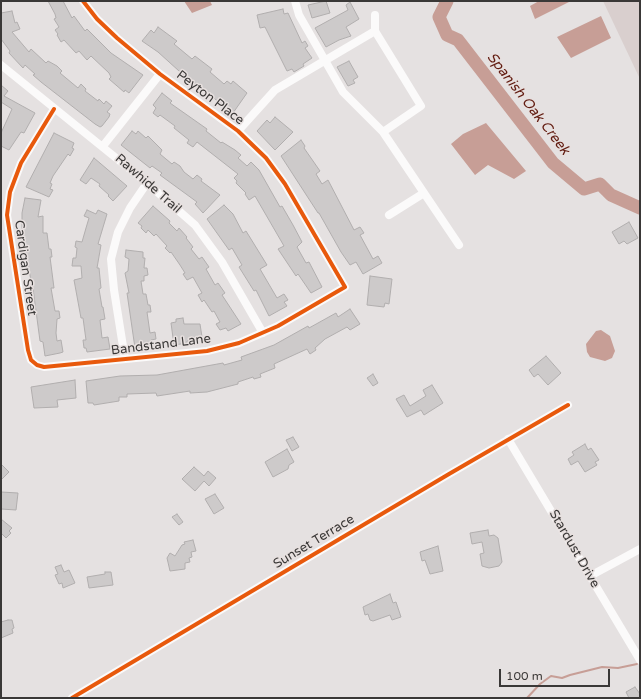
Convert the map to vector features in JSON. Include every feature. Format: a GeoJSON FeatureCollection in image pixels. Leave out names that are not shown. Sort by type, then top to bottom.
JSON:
{"type":"FeatureCollection","features":[{"type":"Feature","properties":{"kind":"street","name":"Peyton Place"},"geometry":{"type":"LineString","coordinates":[[83,1],[97,19],[160,74],[238,131],[266,158],[285,184],[345,287]]}},
{"type":"Feature","properties":{"kind":"street"},"geometry":{"type":"LineString","coordinates":[[295,1],[299,15],[343,92],[384,132],[459,245]]}},
{"type":"Feature","properties":{"kind":"street"},"geometry":{"type":"LineString","coordinates":[[375,15],[375,31],[425,107],[384,132]]}},
{"type":"Feature","properties":{"kind":"street"},"geometry":{"type":"LineString","coordinates":[[238,131],[275,90],[325,59],[375,31]]}},
{"type":"Feature","properties":{"kind":"street","name":"Rawhide Trail"},"geometry":{"type":"LineString","coordinates":[[1,65],[54,109],[103,146],[195,225],[210,243],[263,333]]}},
{"type":"Feature","properties":{"kind":"street"},"geometry":{"type":"LineString","coordinates":[[103,146],[160,74]]}},
{"type":"Feature","properties":{"kind":"street","name":"Cardigan Street"},"geometry":{"type":"LineString","coordinates":[[37,365],[31,360],[28,350],[7,215],[10,192],[21,163],[54,109]]}},
{"type":"Feature","properties":{"kind":"street"},"geometry":{"type":"LineString","coordinates":[[125,359],[114,290],[111,259],[118,232],[130,208],[147,183]]}},
{"type":"Feature","properties":{"kind":"street"},"geometry":{"type":"LineString","coordinates":[[389,215],[424,193]]}},
{"type":"Feature","properties":{"kind":"street","name":"Bandstand Lane"},"geometry":{"type":"LineString","coordinates":[[37,365],[44,367],[207,351],[239,343],[263,333],[345,287]]}},
{"type":"Feature","properties":{"kind":"street","name":"Sunset Terrace"},"geometry":{"type":"LineString","coordinates":[[72,698],[508,439],[568,405]]}},
{"type":"Feature","properties":{"kind":"street","name":"Stardust Drive"},"geometry":{"type":"LineString","coordinates":[[508,439],[640,660]]}},
{"type":"Feature","properties":{"kind":"street"},"geometry":{"type":"LineString","coordinates":[[590,576],[640,549]]}},
{"type":"Feature","properties":{"kind":"shaded area"},"geometry":{"type":"Polygon","coordinates":[[[184,1],[210,1],[212,5],[192,13],[184,1]]]}},
{"type":"Feature","properties":{"kind":"shaded area"},"geometry":{"type":"Polygon","coordinates":[[[539,1],[571,1],[535,19],[530,6],[539,1]]]}},
{"type":"Feature","properties":{"kind":"shaded area"},"geometry":{"type":"Polygon","coordinates":[[[603,1],[640,1],[640,79],[603,1]]]}},
{"type":"Feature","properties":{"kind":"shaded area"},"geometry":{"type":"Polygon","coordinates":[[[601,16],[611,38],[571,58],[557,37],[601,16]]]}},
{"type":"Feature","properties":{"kind":"shaded area"},"geometry":{"type":"Polygon","coordinates":[[[486,123],[526,171],[514,179],[488,165],[475,175],[451,144],[463,134],[486,123]]]}},
{"type":"Feature","properties":{"kind":"shaded area"},"geometry":{"type":"Polygon","coordinates":[[[601,330],[610,336],[615,351],[612,358],[605,361],[590,357],[587,352],[586,344],[596,331],[601,330]]]}},
{"type":"Feature","properties":{"kind":"building"},"geometry":{"type":"Polygon","coordinates":[[[48,1],[63,1],[72,18],[74,16],[85,31],[87,29],[111,53],[143,75],[129,93],[125,90],[124,92],[109,79],[111,77],[109,73],[91,56],[87,60],[79,51],[76,53],[64,40],[61,42],[55,30],[59,27],[54,19],[56,18],[55,14],[48,1]]]}},
{"type":"Feature","properties":{"kind":"building"},"geometry":{"type":"Polygon","coordinates":[[[326,1],[330,13],[312,18],[308,5],[326,1]]]}},
{"type":"Feature","properties":{"kind":"building"},"geometry":{"type":"Polygon","coordinates":[[[350,2],[359,19],[346,27],[351,36],[326,47],[315,28],[348,10],[346,5],[350,2]]]}},
{"type":"Feature","properties":{"kind":"building"},"geometry":{"type":"Polygon","coordinates":[[[283,9],[284,14],[288,13],[302,43],[305,41],[308,46],[305,48],[312,58],[303,64],[304,66],[294,72],[292,69],[287,71],[265,27],[260,28],[257,15],[283,9]]]}},
{"type":"Feature","properties":{"kind":"building"},"geometry":{"type":"Polygon","coordinates":[[[12,11],[15,23],[17,22],[20,29],[12,32],[29,52],[31,49],[46,63],[48,61],[57,66],[62,71],[60,73],[78,88],[81,84],[86,89],[85,91],[98,101],[99,99],[104,104],[106,101],[112,106],[107,112],[110,114],[109,117],[102,126],[100,127],[95,124],[41,82],[25,65],[23,68],[9,53],[10,51],[1,39],[1,13],[12,11]]]}},
{"type":"Feature","properties":{"kind":"building"},"geometry":{"type":"Polygon","coordinates":[[[158,27],[177,41],[174,44],[192,59],[195,56],[212,69],[210,72],[224,84],[227,81],[231,84],[233,81],[247,93],[233,113],[179,71],[158,52],[142,41],[151,30],[154,33],[158,27]]]}},
{"type":"Feature","properties":{"kind":"building"},"geometry":{"type":"Polygon","coordinates":[[[349,61],[358,77],[353,80],[355,83],[348,86],[337,67],[349,61]]]}},
{"type":"Feature","properties":{"kind":"building"},"geometry":{"type":"Polygon","coordinates":[[[1,85],[8,91],[4,96],[35,113],[24,133],[21,132],[9,150],[1,146],[1,133],[12,109],[1,102],[1,85]]]}},
{"type":"Feature","properties":{"kind":"building"},"geometry":{"type":"Polygon","coordinates":[[[162,93],[172,101],[170,103],[207,129],[206,131],[221,143],[222,142],[241,155],[238,158],[247,166],[251,162],[259,170],[280,207],[282,206],[293,225],[302,242],[297,247],[306,263],[309,262],[322,287],[311,293],[298,274],[296,276],[278,249],[284,246],[255,196],[249,200],[245,194],[246,193],[236,183],[237,181],[234,178],[238,174],[197,142],[193,147],[187,143],[189,140],[174,128],[175,126],[160,115],[158,117],[153,113],[156,108],[153,105],[162,93]]]}},
{"type":"Feature","properties":{"kind":"building"},"geometry":{"type":"Polygon","coordinates":[[[275,117],[293,132],[275,150],[257,131],[267,120],[270,123],[275,117]]]}},
{"type":"Feature","properties":{"kind":"building"},"geometry":{"type":"Polygon","coordinates":[[[132,131],[136,134],[138,131],[146,138],[148,136],[162,150],[160,154],[172,164],[174,162],[180,166],[184,172],[193,179],[197,175],[202,179],[201,181],[220,195],[203,213],[195,204],[197,202],[160,175],[162,173],[152,166],[150,168],[121,145],[132,131]]]}},
{"type":"Feature","properties":{"kind":"building"},"geometry":{"type":"Polygon","coordinates":[[[54,133],[74,143],[72,148],[74,149],[70,156],[68,154],[53,176],[50,183],[52,184],[50,189],[53,190],[49,197],[26,187],[54,133]]]}},
{"type":"Feature","properties":{"kind":"building"},"geometry":{"type":"Polygon","coordinates":[[[301,140],[305,146],[304,148],[320,171],[316,174],[322,184],[328,180],[354,230],[360,227],[364,233],[360,235],[373,259],[378,256],[382,263],[363,274],[356,262],[350,265],[319,213],[281,156],[301,140]]]}},
{"type":"Feature","properties":{"kind":"building"},"geometry":{"type":"Polygon","coordinates":[[[94,158],[127,186],[113,201],[99,186],[100,184],[91,178],[86,184],[80,180],[94,158]]]}},
{"type":"Feature","properties":{"kind":"building"},"geometry":{"type":"Polygon","coordinates":[[[25,198],[41,200],[38,217],[43,216],[43,233],[47,233],[49,249],[51,249],[52,257],[50,257],[54,288],[51,288],[55,311],[59,311],[60,318],[57,319],[56,333],[57,341],[61,340],[63,352],[45,356],[43,342],[40,341],[32,281],[22,230],[22,213],[25,198]]]}},
{"type":"Feature","properties":{"kind":"building"},"geometry":{"type":"Polygon","coordinates":[[[224,205],[233,214],[243,233],[246,231],[267,265],[260,269],[277,298],[284,294],[288,300],[284,302],[287,306],[269,316],[256,290],[254,291],[239,267],[242,265],[232,248],[229,250],[207,219],[224,205]]]}},
{"type":"Feature","properties":{"kind":"building"},"geometry":{"type":"Polygon","coordinates":[[[153,206],[170,221],[169,223],[177,231],[179,228],[187,237],[186,238],[193,247],[191,249],[199,259],[202,257],[209,267],[206,269],[215,285],[218,283],[225,293],[222,295],[241,324],[228,331],[226,328],[220,330],[216,324],[220,322],[214,311],[212,312],[204,300],[202,302],[198,295],[202,293],[193,277],[187,280],[180,265],[171,252],[170,253],[165,248],[167,246],[156,234],[154,236],[148,230],[146,233],[141,228],[142,226],[138,223],[153,206]]]}},
{"type":"Feature","properties":{"kind":"building"},"geometry":{"type":"Polygon","coordinates":[[[87,210],[96,214],[98,210],[107,214],[98,244],[101,245],[97,268],[99,268],[101,288],[99,289],[105,319],[100,320],[102,338],[108,337],[110,349],[87,352],[86,348],[84,348],[83,340],[86,340],[83,318],[81,318],[74,280],[82,278],[81,266],[72,266],[73,258],[76,258],[76,241],[82,242],[89,218],[84,216],[87,210]]]}},
{"type":"Feature","properties":{"kind":"building"},"geometry":{"type":"Polygon","coordinates":[[[629,222],[638,238],[627,244],[624,241],[619,244],[612,232],[629,222]]]}},
{"type":"Feature","properties":{"kind":"building"},"geometry":{"type":"Polygon","coordinates":[[[126,250],[143,252],[143,258],[145,258],[144,268],[147,268],[148,275],[144,276],[144,281],[141,281],[143,294],[146,294],[148,305],[150,305],[151,312],[147,312],[150,333],[155,332],[156,339],[151,340],[150,345],[147,347],[135,348],[127,293],[129,293],[125,273],[128,271],[129,259],[125,257],[126,250]]]}},
{"type":"Feature","properties":{"kind":"building"},"geometry":{"type":"Polygon","coordinates":[[[370,276],[392,279],[389,304],[385,303],[384,307],[367,305],[370,276]]]}},
{"type":"Feature","properties":{"kind":"building"},"geometry":{"type":"Polygon","coordinates":[[[350,309],[360,324],[350,330],[347,327],[325,339],[315,348],[316,350],[310,354],[307,349],[274,364],[275,368],[260,374],[261,377],[254,379],[253,377],[238,382],[238,384],[207,392],[190,393],[190,391],[157,396],[156,393],[127,394],[127,397],[119,397],[119,401],[94,405],[93,403],[88,403],[86,381],[120,376],[157,375],[223,363],[224,365],[242,360],[241,357],[274,345],[308,326],[309,328],[336,313],[338,317],[350,309]]]}},
{"type":"Feature","properties":{"kind":"building"},"geometry":{"type":"Polygon","coordinates":[[[183,318],[184,324],[200,324],[202,337],[187,341],[187,343],[174,345],[171,323],[176,322],[176,319],[183,318]]]}},
{"type":"Feature","properties":{"kind":"building"},"geometry":{"type":"Polygon","coordinates":[[[546,356],[561,373],[548,385],[538,374],[534,377],[529,370],[546,356]]]}},
{"type":"Feature","properties":{"kind":"building"},"geometry":{"type":"Polygon","coordinates":[[[373,374],[378,383],[373,386],[367,378],[373,374]]]}},
{"type":"Feature","properties":{"kind":"building"},"geometry":{"type":"Polygon","coordinates":[[[75,380],[76,398],[57,400],[58,407],[34,408],[31,387],[75,380]]]}},
{"type":"Feature","properties":{"kind":"building"},"geometry":{"type":"Polygon","coordinates":[[[432,385],[443,403],[424,415],[421,410],[407,417],[396,399],[404,395],[410,406],[426,396],[423,390],[432,385]]]}},
{"type":"Feature","properties":{"kind":"building"},"geometry":{"type":"Polygon","coordinates":[[[293,437],[299,447],[292,451],[286,440],[293,437]]]}},
{"type":"Feature","properties":{"kind":"building"},"geometry":{"type":"Polygon","coordinates":[[[585,444],[588,450],[591,448],[599,460],[595,462],[597,465],[585,472],[578,461],[571,465],[568,459],[574,455],[572,452],[585,444]]]}},
{"type":"Feature","properties":{"kind":"building"},"geometry":{"type":"Polygon","coordinates":[[[287,449],[294,462],[289,465],[288,469],[273,477],[265,462],[287,449]]]}},
{"type":"Feature","properties":{"kind":"building"},"geometry":{"type":"Polygon","coordinates":[[[1,464],[9,472],[1,480],[1,464]]]}},
{"type":"Feature","properties":{"kind":"building"},"geometry":{"type":"Polygon","coordinates":[[[194,467],[204,476],[208,471],[216,478],[209,486],[204,481],[195,491],[182,479],[194,467]]]}},
{"type":"Feature","properties":{"kind":"building"},"geometry":{"type":"Polygon","coordinates":[[[1,492],[18,493],[16,510],[1,509],[1,492]]]}},
{"type":"Feature","properties":{"kind":"building"},"geometry":{"type":"Polygon","coordinates":[[[215,494],[224,508],[214,514],[205,499],[215,494]]]}},
{"type":"Feature","properties":{"kind":"building"},"geometry":{"type":"Polygon","coordinates":[[[177,514],[183,522],[179,525],[172,517],[177,514]]]}},
{"type":"Feature","properties":{"kind":"building"},"geometry":{"type":"Polygon","coordinates":[[[1,519],[12,528],[9,531],[11,533],[6,538],[1,533],[1,519]]]}},
{"type":"Feature","properties":{"kind":"building"},"geometry":{"type":"Polygon","coordinates":[[[488,530],[489,536],[494,535],[498,538],[502,562],[499,566],[489,568],[482,566],[480,554],[484,553],[482,542],[472,544],[470,533],[488,530]]]}},
{"type":"Feature","properties":{"kind":"building"},"geometry":{"type":"Polygon","coordinates":[[[193,540],[196,551],[191,552],[192,557],[189,558],[190,562],[185,563],[185,569],[170,571],[167,558],[170,553],[175,556],[182,545],[185,544],[184,542],[193,540]]]}},
{"type":"Feature","properties":{"kind":"building"},"geometry":{"type":"Polygon","coordinates":[[[438,546],[443,571],[430,574],[425,560],[422,561],[420,552],[438,546]]]}},
{"type":"Feature","properties":{"kind":"building"},"geometry":{"type":"Polygon","coordinates":[[[61,565],[64,572],[69,570],[75,583],[63,588],[62,583],[59,584],[55,575],[58,574],[55,567],[61,565]]]}},
{"type":"Feature","properties":{"kind":"building"},"geometry":{"type":"Polygon","coordinates":[[[105,572],[111,572],[113,585],[89,588],[87,577],[105,574],[105,572]]]}},
{"type":"Feature","properties":{"kind":"building"},"geometry":{"type":"Polygon","coordinates":[[[390,594],[393,603],[396,602],[401,617],[392,620],[390,615],[373,621],[370,620],[368,614],[365,615],[363,607],[390,594]]]}},
{"type":"Feature","properties":{"kind":"building"},"geometry":{"type":"Polygon","coordinates":[[[12,620],[14,628],[12,629],[13,633],[1,638],[1,622],[12,620]]]}},
{"type":"Feature","properties":{"kind":"building"},"geometry":{"type":"Polygon","coordinates":[[[635,687],[640,694],[640,698],[629,698],[626,692],[635,687]]]}},
{"type":"Feature","properties":{"kind":"waterway","name":"Spanish Oak Creek"},"geometry":{"type":"LineString","coordinates":[[447,1],[439,17],[447,35],[458,40],[553,163],[584,189],[600,184],[611,195],[640,208]]}},
{"type":"Feature","properties":{"kind":"waterway"},"geometry":{"type":"LineString","coordinates":[[527,698],[540,684],[551,676],[562,678],[602,667],[618,668],[637,664]]}},
{"type":"Feature","properties":{"kind":"cycle path"},"geometry":{"type":"LineString","coordinates":[[54,109],[21,163],[10,192],[7,215],[28,350],[31,360],[37,365],[44,367],[207,351],[239,343],[278,326],[345,287],[285,184],[266,158],[238,131],[160,74],[117,38],[97,19],[83,1]]}},
{"type":"Feature","properties":{"kind":"cycle path"},"geometry":{"type":"LineString","coordinates":[[72,698],[568,405]]}}]}
